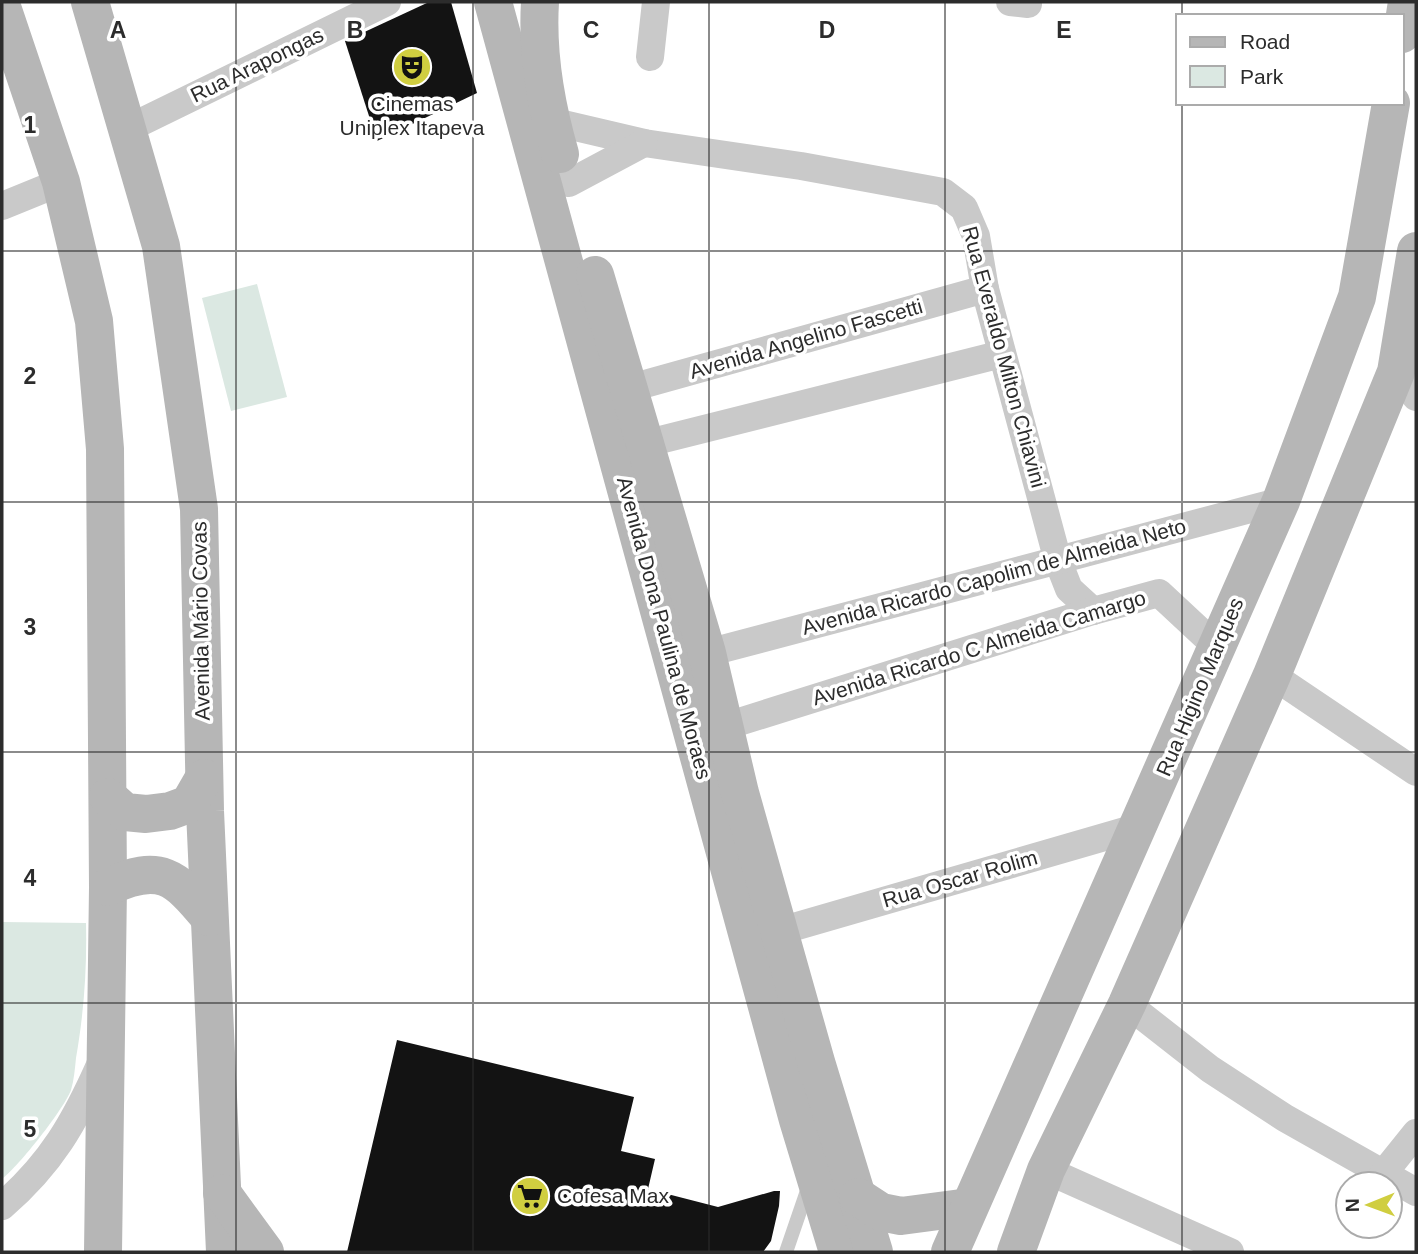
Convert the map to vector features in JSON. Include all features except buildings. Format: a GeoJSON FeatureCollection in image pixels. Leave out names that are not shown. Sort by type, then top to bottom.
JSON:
{"type":"FeatureCollection","features":[{"type":"Feature","properties":{"kind":"main road","name":"Avenida Mário Covas"},"geometry":{"type":"LineString","coordinates":[[90,2],[161,246],[199,509],[204,778],[225,1252]]}},
{"type":"Feature","properties":{"kind":"main road","name":"Avenida Dona Paulina de Moraes"},"geometry":{"type":"LineString","coordinates":[[493,2],[794,1107],[838,1252]]}},
{"type":"Feature","properties":{"kind":"main road","name":"Avenida Dona Paulina de Moraes"},"geometry":{"type":"LineString","coordinates":[[540,2],[539,25],[550,121],[707,653],[723,727],[816,1062],[874,1252]]}},
{"type":"Feature","properties":{"kind":"main road"},"geometry":{"type":"LineString","coordinates":[[1404,21],[1407,2]]}},
{"type":"Feature","properties":{"kind":"main road"},"geometry":{"type":"LineString","coordinates":[[2,7],[61,182],[94,321],[105,449],[108,887],[103,1252]]}},
{"type":"Feature","properties":{"kind":"main road","name":"Rua Higino Marques"},"geometry":{"type":"LineString","coordinates":[[950,1252],[1281,501],[1357,297],[1391,105]]}},
{"type":"Feature","properties":{"kind":"main road"},"geometry":{"type":"LineString","coordinates":[[1016,1252],[1046,1170],[1127,1004],[1272,675],[1406,385],[1416,251]]}},
{"type":"Feature","properties":{"kind":"main road"},"geometry":{"type":"LineString","coordinates":[[1339,346],[1360,334],[1387,341],[1406,385]]}},
{"type":"Feature","properties":{"kind":"main road"},"geometry":{"type":"LineString","coordinates":[[108,797],[125,812],[146,814],[170,811],[189,804],[204,778]]}},
{"type":"Feature","properties":{"kind":"main road"},"geometry":{"type":"LineString","coordinates":[[108,887],[133,877],[159,875],[188,891],[209,917]]}},
{"type":"Feature","properties":{"kind":"main road"},"geometry":{"type":"LineString","coordinates":[[222,1193],[265,1252]]}},
{"type":"Feature","properties":{"kind":"main road"},"geometry":{"type":"LineString","coordinates":[[858,1198],[881,1212],[901,1216],[969,1207]]}},
{"type":"Feature","properties":{"kind":"street","name":"Rua Arapongas"},"geometry":{"type":"LineString","coordinates":[[127,129],[387,2]]}},
{"type":"Feature","properties":{"kind":"street"},"geometry":{"type":"LineString","coordinates":[[650,57],[656,2]]}},
{"type":"Feature","properties":{"kind":"street","name":"Rua Everaldo Milton Chiavini"},"geometry":{"type":"LineString","coordinates":[[550,121],[644,143],[801,166],[943,192],[964,208],[976,236],[985,289],[1058,561],[1069,589],[1093,611]]}},
{"type":"Feature","properties":{"kind":"street"},"geometry":{"type":"LineString","coordinates":[[569,183],[644,143]]}},
{"type":"Feature","properties":{"kind":"street"},"geometry":{"type":"LineString","coordinates":[[2,206],[61,182]]}},
{"type":"Feature","properties":{"kind":"street","name":"Avenida Angelino Fascetti"},"geometry":{"type":"LineString","coordinates":[[627,389],[985,289]]}},
{"type":"Feature","properties":{"kind":"street"},"geometry":{"type":"LineString","coordinates":[[644,444],[1002,354]]}},
{"type":"Feature","properties":{"kind":"street","name":"Avenida Ricardo Capolim de Almeida Neto"},"geometry":{"type":"LineString","coordinates":[[707,653],[1281,501]]}},
{"type":"Feature","properties":{"kind":"street","name":"Avenida Ricardo C Almeida Camargo"},"geometry":{"type":"LineString","coordinates":[[723,727],[1158,593],[1217,647]]}},
{"type":"Feature","properties":{"kind":"street"},"geometry":{"type":"LineString","coordinates":[[1272,675],[1416,772]]}},
{"type":"Feature","properties":{"kind":"street","name":"Rua Oscar Rolim"},"geometry":{"type":"LineString","coordinates":[[780,931],[1139,827]]}},
{"type":"Feature","properties":{"kind":"street"},"geometry":{"type":"LineString","coordinates":[[1127,1004],[1221,1076],[1285,1118],[1377,1170]]}},
{"type":"Feature","properties":{"kind":"street"},"geometry":{"type":"LineString","coordinates":[[2,1206],[30,1182],[56,1149],[83,1103],[104,1055]]}},
{"type":"Feature","properties":{"kind":"street"},"geometry":{"type":"LineString","coordinates":[[1387,1170],[1416,1133]]}},
{"type":"Feature","properties":{"kind":"street"},"geometry":{"type":"LineString","coordinates":[[1046,1170],[1230,1252]]}},
{"type":"Feature","properties":{"kind":"lane"},"geometry":{"type":"LineString","coordinates":[[786,1252],[813,1170]]}},
{"type":"Feature","properties":{"kind":"green space"},"geometry":{"type":"Polygon","coordinates":[[[257,284],[287,397],[231,411],[202,298],[257,284]]]}},
{"type":"Feature","properties":{"kind":"green space"},"geometry":{"type":"Polygon","coordinates":[[[2,922],[86,923],[86,940],[83,1007],[71,1090],[40,1137],[2,1179],[2,922]]]}},
{"type":"Feature","properties":{"kind":"place","name":"Cinemas Uniplex Itapeva"},"geometry":{"type":"Point","coordinates":[412,67]}},
{"type":"Feature","properties":{"kind":"place","name":"Cofesa Max"},"geometry":{"type":"Point","coordinates":[530,1196]}}]}
